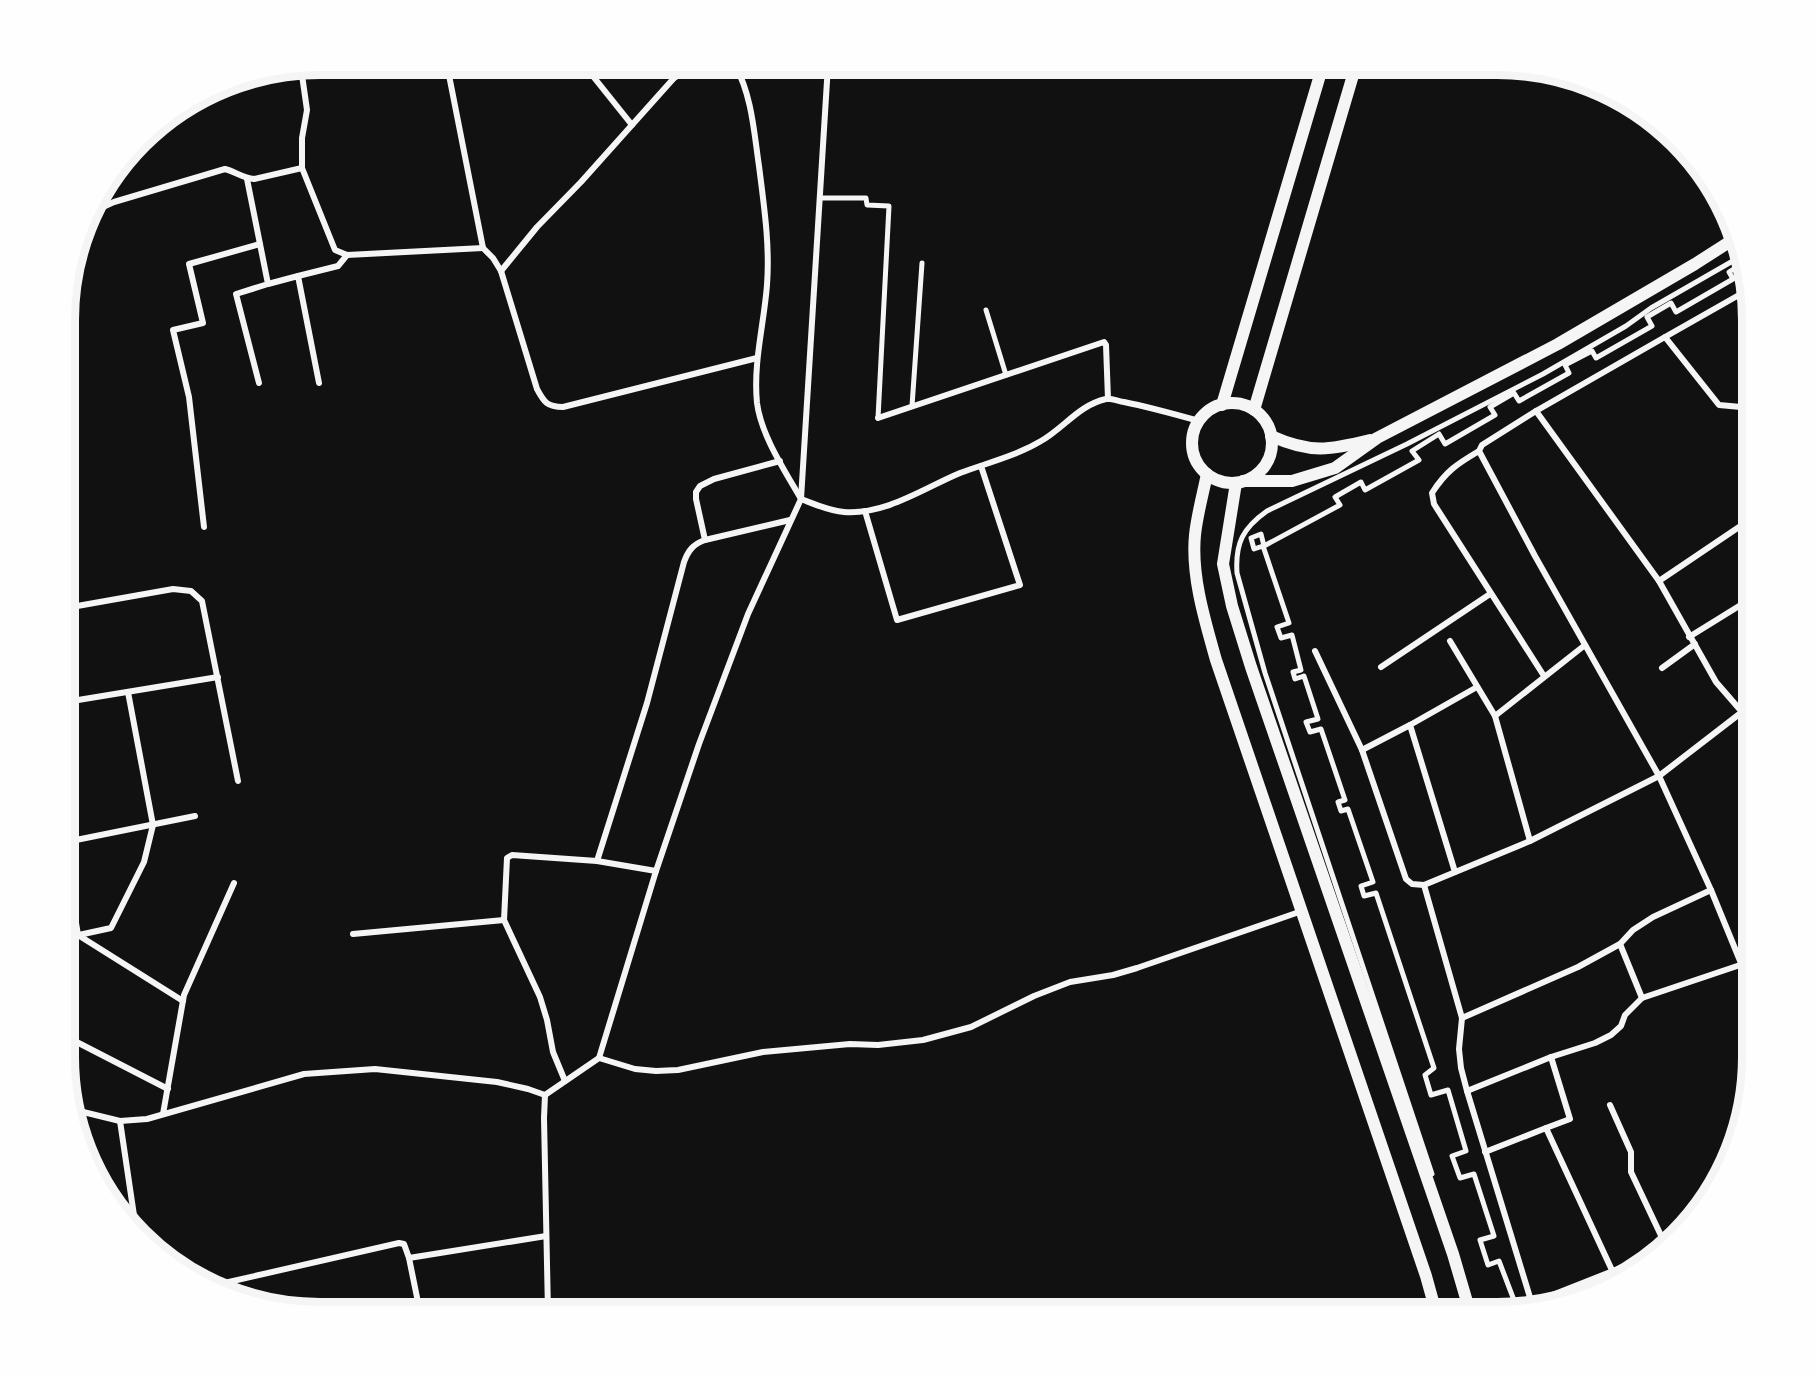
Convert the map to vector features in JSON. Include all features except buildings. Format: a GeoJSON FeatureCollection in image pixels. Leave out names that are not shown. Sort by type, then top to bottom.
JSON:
{"type":"FeatureCollection","features":[{"type":"Feature","properties":{"kind":"main road"},"geometry":{"type":"LineString","coordinates":[[1221,405],[1320,75]]}},
{"type":"Feature","properties":{"kind":"main road"},"geometry":{"type":"LineString","coordinates":[[1254,410],[1353,75]]}},
{"type":"Feature","properties":{"kind":"main road"},"geometry":{"type":"LineString","coordinates":[[1240,482],[1254,476],[1263,468],[1272,448],[1271,436],[1268,426],[1254,410],[1238,404],[1221,405],[1209,411],[1194,430],[1192,450],[1195,459],[1207,474],[1221,481],[1240,482],[1292,480],[1335,468],[1377,438],[1558,344],[1729,242]]}},
{"type":"Feature","properties":{"kind":"main road"},"geometry":{"type":"LineString","coordinates":[[1271,436],[1289,444],[1334,449],[1377,438]]}},
{"type":"Feature","properties":{"kind":"main road"},"geometry":{"type":"LineString","coordinates":[[1207,474],[1195,535],[1196,572],[1215,660],[1433,1302]]}},
{"type":"Feature","properties":{"kind":"main road"},"geometry":{"type":"LineString","coordinates":[[1240,482],[1223,564],[1232,606],[1453,1254],[1467,1302]]}},
{"type":"Feature","properties":{"kind":"street"},"geometry":{"type":"LineString","coordinates":[[449,75],[483,249],[493,258],[501,271],[537,389],[543,400],[552,407],[562,407],[757,358]]}},
{"type":"Feature","properties":{"kind":"street"},"geometry":{"type":"LineString","coordinates":[[592,75],[632,125]]}},
{"type":"Feature","properties":{"kind":"street"},"geometry":{"type":"LineString","coordinates":[[501,271],[537,227],[674,78],[679,75]]}},
{"type":"Feature","properties":{"kind":"street"},"geometry":{"type":"LineString","coordinates":[[741,75],[750,106],[768,250],[767,285],[757,358],[757,404],[769,438],[801,499],[837,510],[865,511],[921,493],[953,476],[1007,457],[1040,442],[1078,411],[1108,399],[1199,421]]}},
{"type":"Feature","properties":{"kind":"street"},"geometry":{"type":"LineString","coordinates":[[545,1095],[599,1058],[699,744],[748,614],[801,499],[827,75]]}},
{"type":"Feature","properties":{"kind":"street"},"geometry":{"type":"LineString","coordinates":[[302,76],[307,110],[302,138],[302,168],[335,250],[347,255],[483,249]]}},
{"type":"Feature","properties":{"kind":"street"},"geometry":{"type":"LineString","coordinates":[[103,207],[225,169],[247,179],[254,179],[302,168]]}},
{"type":"Feature","properties":{"kind":"street"},"geometry":{"type":"LineString","coordinates":[[247,179],[268,284]]}},
{"type":"Feature","properties":{"kind":"street"},"geometry":{"type":"LineString","coordinates":[[820,198],[866,198],[867,205],[889,206],[878,418],[1104,342],[1108,399]]}},
{"type":"Feature","properties":{"kind":"street"},"geometry":{"type":"LineString","coordinates":[[204,527],[189,397],[173,330],[203,323],[189,264],[260,244]]}},
{"type":"Feature","properties":{"kind":"street"},"geometry":{"type":"LineString","coordinates":[[259,383],[236,294],[338,266],[347,255]]}},
{"type":"Feature","properties":{"kind":"street"},"geometry":{"type":"LineString","coordinates":[[1472,1302],[1458,1251],[1265,673],[1237,573],[1236,557],[1239,545],[1247,528],[1267,512],[1543,374],[1735,260]]}},
{"type":"Feature","properties":{"kind":"street"},"geometry":{"type":"LineString","coordinates":[[912,406],[922,263]]}},
{"type":"Feature","properties":{"kind":"street"},"geometry":{"type":"LineString","coordinates":[[1514,1301],[1499,1261],[1488,1265],[1480,1240],[1494,1236],[1474,1174],[1460,1178],[1452,1156],[1466,1151],[1448,1090],[1431,1095],[1425,1075],[1434,1068],[1376,893],[1364,896],[1361,886],[1372,882],[1348,809],[1341,811],[1338,802],[1345,800],[1321,729],[1310,732],[1306,722],[1318,718],[1304,676],[1295,679],[1293,672],[1301,670],[1292,635],[1281,638],[1277,627],[1289,623],[1263,546],[1254,549],[1251,538],[1261,534],[1264,546],[1340,505],[1335,497],[1361,482],[1365,490],[1419,460],[1412,451],[1439,434],[1445,444],[1495,415],[1490,407],[1514,393],[1519,401],[1569,372],[1566,365],[1592,351],[1596,358],[1652,326],[1647,317],[1671,303],[1676,312],[1733,279],[1729,272],[1736,268]]}},
{"type":"Feature","properties":{"kind":"street"},"geometry":{"type":"LineString","coordinates":[[297,276],[319,383]]}},
{"type":"Feature","properties":{"kind":"street"},"geometry":{"type":"LineString","coordinates":[[1544,676],[1434,504],[1432,493],[1453,466],[1479,451],[1482,445],[1536,411],[1740,294]]}},
{"type":"Feature","properties":{"kind":"street"},"geometry":{"type":"LineString","coordinates":[[986,310],[1006,375]]}},
{"type":"Feature","properties":{"kind":"street"},"geometry":{"type":"LineString","coordinates":[[1665,337],[1719,405],[1742,407]]}},
{"type":"Feature","properties":{"kind":"street"},"geometry":{"type":"LineString","coordinates":[[1315,651],[1362,750],[1406,879],[1412,884],[1424,885],[1530,841],[1659,776],[1742,712],[1716,682],[1659,581],[1536,411]]}},
{"type":"Feature","properties":{"kind":"street"},"geometry":{"type":"LineString","coordinates":[[1467,1092],[1611,1035],[1621,1026],[1624,1015],[1642,998],[1742,965],[1659,776],[1479,451]]}},
{"type":"Feature","properties":{"kind":"street"},"geometry":{"type":"LineString","coordinates":[[705,540],[696,499],[696,492],[700,486],[714,479],[780,461]]}},
{"type":"Feature","properties":{"kind":"street"},"geometry":{"type":"LineString","coordinates":[[865,511],[897,620],[1020,585],[981,466]]}},
{"type":"Feature","properties":{"kind":"street"},"geometry":{"type":"LineString","coordinates":[[597,861],[647,703],[688,553],[693,546],[705,540],[790,520]]}},
{"type":"Feature","properties":{"kind":"street"},"geometry":{"type":"LineString","coordinates":[[1659,581],[1739,527]]}},
{"type":"Feature","properties":{"kind":"street"},"geometry":{"type":"LineString","coordinates":[[75,606],[173,589],[191,591],[202,601],[238,781]]}},
{"type":"Feature","properties":{"kind":"street"},"geometry":{"type":"LineString","coordinates":[[1381,667],[1490,594]]}},
{"type":"Feature","properties":{"kind":"street"},"geometry":{"type":"LineString","coordinates":[[1689,637],[1742,604]]}},
{"type":"Feature","properties":{"kind":"street"},"geometry":{"type":"LineString","coordinates":[[1450,641],[1495,716],[1530,841]]}},
{"type":"Feature","properties":{"kind":"street"},"geometry":{"type":"LineString","coordinates":[[1662,668],[1695,644]]}},
{"type":"Feature","properties":{"kind":"street"},"geometry":{"type":"LineString","coordinates":[[1495,716],[1585,645]]}},
{"type":"Feature","properties":{"kind":"street"},"geometry":{"type":"LineString","coordinates":[[75,701],[218,677]]}},
{"type":"Feature","properties":{"kind":"street"},"geometry":{"type":"LineString","coordinates":[[1362,750],[1477,687]]}},
{"type":"Feature","properties":{"kind":"street"},"geometry":{"type":"LineString","coordinates":[[75,936],[111,928],[144,862],[153,825],[128,692]]}},
{"type":"Feature","properties":{"kind":"street"},"geometry":{"type":"LineString","coordinates":[[1410,725],[1455,872]]}},
{"type":"Feature","properties":{"kind":"street"},"geometry":{"type":"LineString","coordinates":[[75,840],[195,816]]}},
{"type":"Feature","properties":{"kind":"street"},"geometry":{"type":"LineString","coordinates":[[565,1081],[553,1052],[540,997],[504,920],[507,858],[509,855],[597,861],[657,871]]}},
{"type":"Feature","properties":{"kind":"street"},"geometry":{"type":"LineString","coordinates":[[163,1114],[184,995],[234,884]]}},
{"type":"Feature","properties":{"kind":"street"},"geometry":{"type":"LineString","coordinates":[[1424,885],[1462,1018],[1459,1049],[1467,1092],[1531,1300]]}},
{"type":"Feature","properties":{"kind":"street"},"geometry":{"type":"LineString","coordinates":[[1462,1018],[1559,976],[1620,944],[1634,930],[1653,917],[1711,890]]}},
{"type":"Feature","properties":{"kind":"street"},"geometry":{"type":"LineString","coordinates":[[599,1058],[635,1069],[678,1070],[764,1052],[923,1040],[971,1027],[1061,985],[1137,968],[1302,911]]}},
{"type":"Feature","properties":{"kind":"street"},"geometry":{"type":"LineString","coordinates":[[75,917],[78,935],[183,1001]]}},
{"type":"Feature","properties":{"kind":"street"},"geometry":{"type":"LineString","coordinates":[[353,934],[504,920]]}},
{"type":"Feature","properties":{"kind":"street"},"geometry":{"type":"LineString","coordinates":[[1620,944],[1642,998]]}},
{"type":"Feature","properties":{"kind":"street"},"geometry":{"type":"LineString","coordinates":[[75,1041],[168,1089]]}},
{"type":"Feature","properties":{"kind":"street"},"geometry":{"type":"LineString","coordinates":[[1485,1152],[1570,1119],[1551,1057]]}},
{"type":"Feature","properties":{"kind":"street"},"geometry":{"type":"LineString","coordinates":[[81,1112],[120,1121],[147,1119],[304,1074],[375,1069],[497,1082],[545,1095]]}},
{"type":"Feature","properties":{"kind":"street"},"geometry":{"type":"LineString","coordinates":[[545,1095],[548,1302]]}},
{"type":"Feature","properties":{"kind":"street"},"geometry":{"type":"LineString","coordinates":[[1610,1105],[1631,1152],[1631,1172],[1662,1237]]}},
{"type":"Feature","properties":{"kind":"street"},"geometry":{"type":"LineString","coordinates":[[120,1121],[134,1216]]}},
{"type":"Feature","properties":{"kind":"street"},"geometry":{"type":"LineString","coordinates":[[1546,1128],[1612,1271]]}},
{"type":"Feature","properties":{"kind":"street"},"geometry":{"type":"LineString","coordinates":[[408,1258],[546,1236]]}},
{"type":"Feature","properties":{"kind":"street"},"geometry":{"type":"LineString","coordinates":[[225,1283],[399,1243],[404,1244],[417,1300],[410,1302]]}},
{"type":"Feature","properties":{"kind":"street"},"geometry":{"type":"LineString","coordinates":[[1553,1295],[1623,1267]]}}]}
